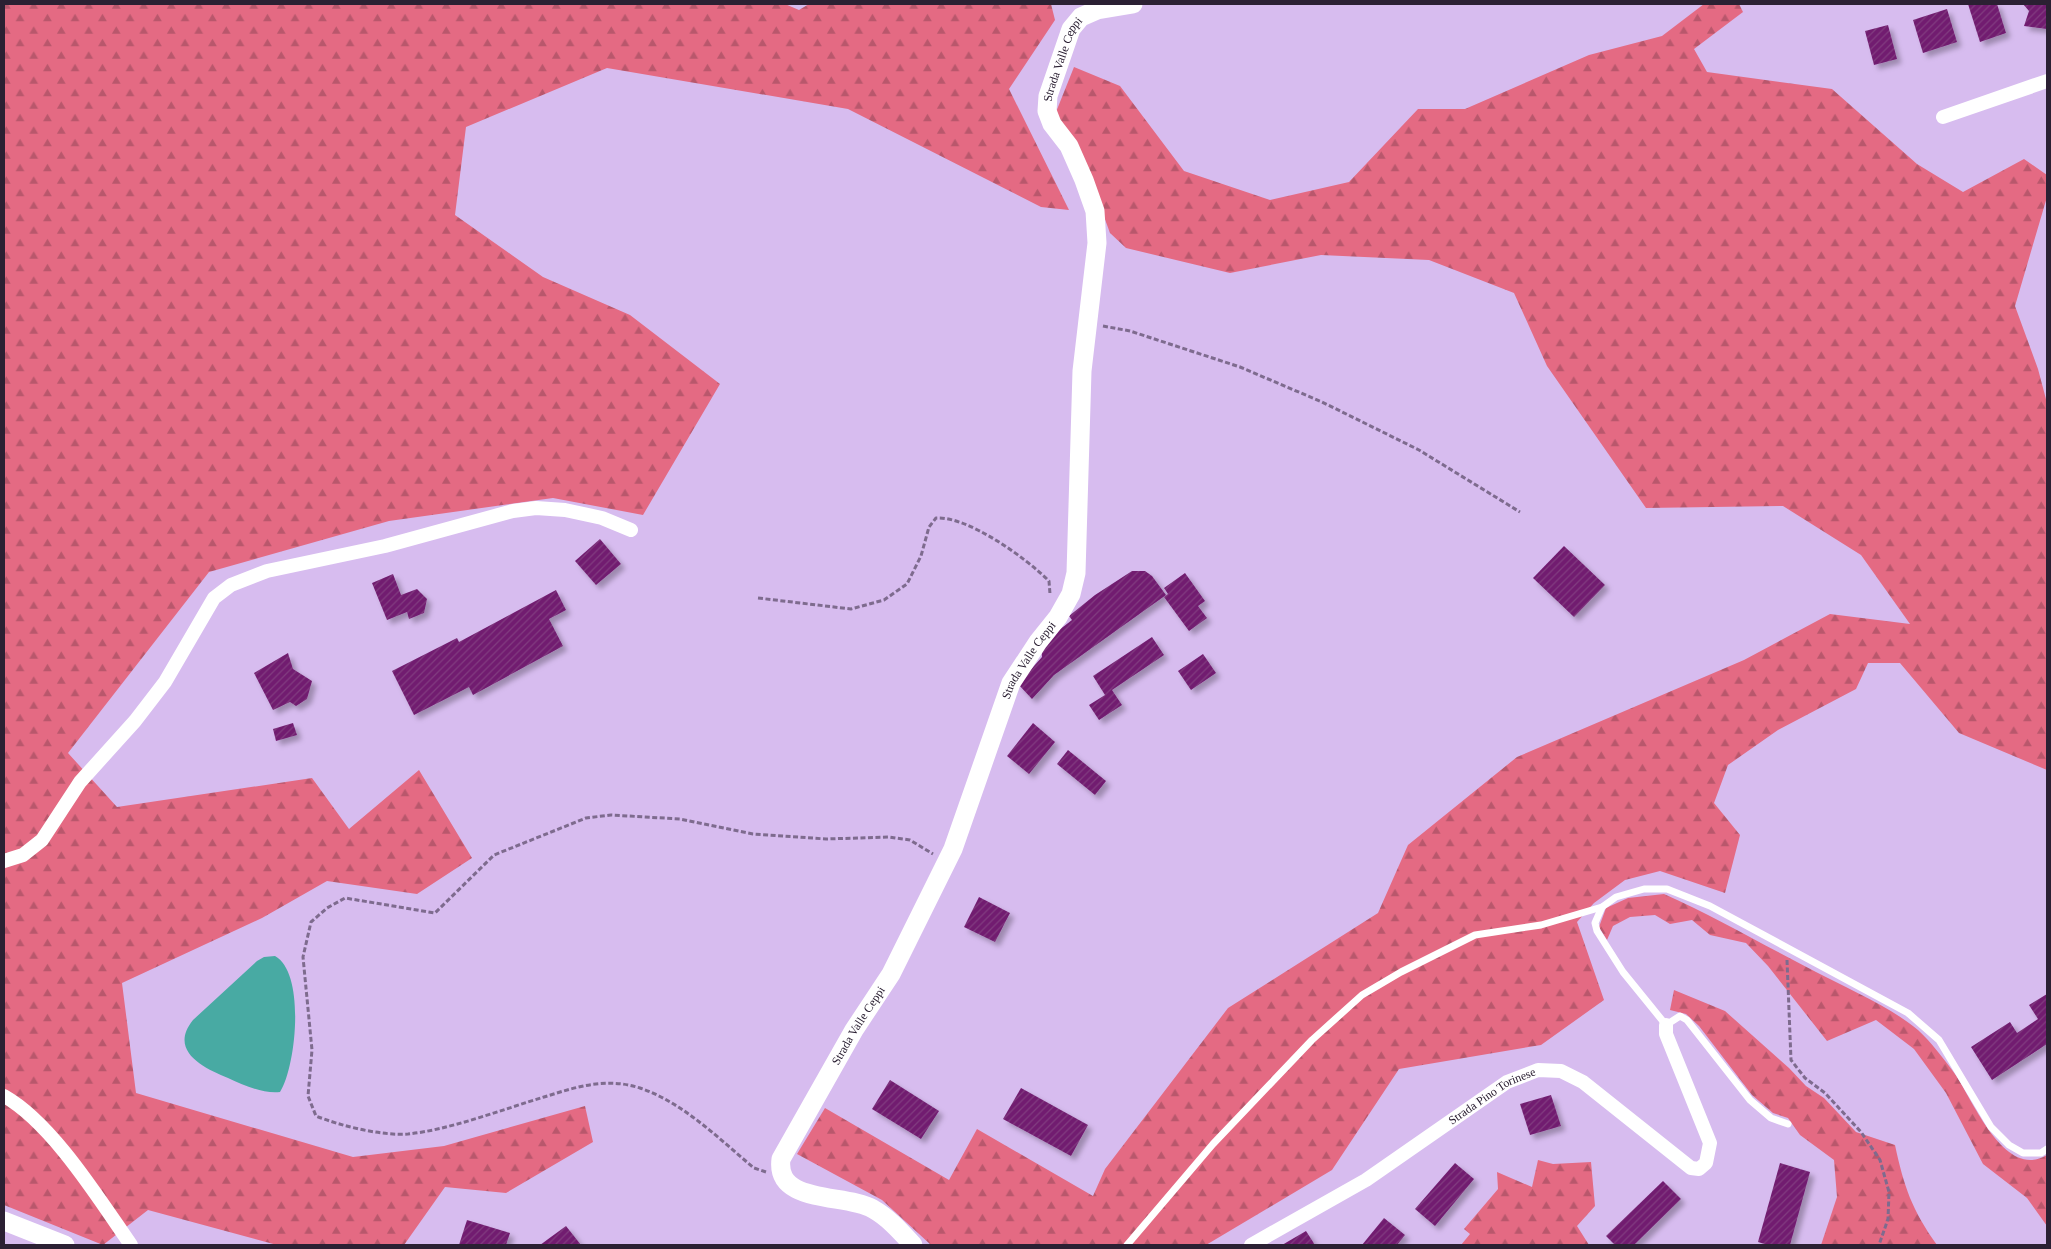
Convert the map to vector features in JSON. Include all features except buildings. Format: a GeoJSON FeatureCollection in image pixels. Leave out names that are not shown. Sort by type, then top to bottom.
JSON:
{"type":"FeatureCollection","features":[{"type":"Feature","properties":{"kind":"street","name":"Strada Valle Ceppi"},"geometry":{"type":"LineString","coordinates":[[784,1177],[779,1169],[784,1150],[854,1030],[891,974],[953,848],[1011,683],[1058,617],[1071,594],[1076,573],[1082,371],[1097,243],[1095,211],[1069,146],[1052,124],[1047,111],[1048,96],[1071,29],[1081,17],[1097,10],[1133,4]]}},
{"type":"Feature","properties":{"kind":"street"},"geometry":{"type":"LineString","coordinates":[[1943,117],[2047,81]]}},
{"type":"Feature","properties":{"kind":"street"},"geometry":{"type":"LineString","coordinates":[[4,862],[30,851],[42,840],[80,782],[135,721],[165,682],[214,598],[231,585],[267,571],[384,546],[520,510],[536,508],[565,510],[602,518],[631,530]]}},
{"type":"Feature","properties":{"kind":"street","name":"Strada Pino Torinese"},"geometry":{"type":"LineString","coordinates":[[1251,1245],[1366,1180],[1508,1082],[1538,1070],[1561,1071],[1583,1082],[1691,1168],[1699,1168],[1706,1163],[1710,1143],[1666,1034],[1666,1025]]}},
{"type":"Feature","properties":{"kind":"street"},"geometry":{"type":"LineString","coordinates":[[4,1096],[19,1105],[46,1130],[131,1245]]}},
{"type":"Feature","properties":{"kind":"street"},"geometry":{"type":"LineString","coordinates":[[784,1177],[787,1184],[795,1190],[853,1202],[872,1208],[891,1222],[913,1245]]}},
{"type":"Feature","properties":{"kind":"street"},"geometry":{"type":"LineString","coordinates":[[4,1221],[65,1245]]}},
{"type":"Feature","properties":{"kind":"lane"},"geometry":{"type":"LineString","coordinates":[[1126,1245],[1213,1144],[1312,1040],[1362,995],[1401,972],[1475,936],[1541,925],[1602,907],[1616,897],[1644,889],[1666,888],[1710,906],[1908,1013],[1939,1040],[1991,1127],[2008,1145],[2023,1153],[2041,1153],[2047,1149]]}},
{"type":"Feature","properties":{"kind":"lane"},"geometry":{"type":"LineString","coordinates":[[1602,907],[1595,923],[1597,931],[1624,972],[1666,1025],[1680,1016],[1687,1020],[1750,1100],[1771,1118],[1788,1124]]}},
{"type":"Feature","properties":{"kind":"path"},"geometry":{"type":"LineString","coordinates":[[1088,324],[1130,331],[1167,343],[1240,367],[1303,394],[1419,450],[1520,512]]}},
{"type":"Feature","properties":{"kind":"path"},"geometry":{"type":"LineString","coordinates":[[758,598],[852,609],[884,600],[907,584],[921,556],[929,527],[936,518],[946,517],[986,536],[1034,566],[1049,581],[1050,600]]}},
{"type":"Feature","properties":{"kind":"path"},"geometry":{"type":"LineString","coordinates":[[784,1177],[754,1168],[672,1102],[639,1088],[615,1083],[590,1083],[454,1124],[408,1134],[347,1128],[316,1116],[308,1096],[312,1050],[303,957],[311,922],[327,908],[345,898],[434,913],[494,854],[586,818],[611,815],[680,819],[753,834],[826,839],[889,837],[910,840],[946,862]]}},
{"type":"Feature","properties":{"kind":"path"},"geometry":{"type":"LineString","coordinates":[[1786,947],[1791,1060],[1805,1078],[1825,1093],[1861,1132],[1880,1160],[1889,1192],[1888,1219],[1879,1245]]}},
{"type":"Feature","properties":{"kind":"green space"},"geometry":{"type":"Polygon","coordinates":[[[4,4],[785,4],[799,10],[809,4],[1051,4],[1055,20],[1009,89],[1069,210],[1041,207],[848,109],[607,68],[466,127],[455,215],[543,277],[630,315],[720,384],[643,515],[553,498],[389,521],[209,572],[68,753],[117,807],[312,778],[349,829],[419,770],[472,858],[417,894],[327,881],[262,918],[122,983],[136,1093],[353,1157],[444,1146],[585,1106],[593,1142],[506,1193],[445,1187],[404,1245],[277,1245],[148,1210],[103,1245],[4,1205],[4,4]]]}},
{"type":"Feature","properties":{"kind":"green space"},"geometry":{"type":"Polygon","coordinates":[[[1704,4],[1739,4],[1743,12],[1694,49],[1707,72],[1832,89],[1917,164],[1963,192],[2024,159],[2047,175],[2047,197],[2015,306],[2038,369],[2047,403],[2047,770],[1959,733],[1900,663],[1868,663],[1856,689],[1778,730],[1728,765],[1714,803],[1740,835],[1725,893],[1660,871],[1625,880],[1594,903],[1577,922],[1604,1000],[1541,1045],[1399,1069],[1332,1170],[1206,1245],[931,1245],[882,1200],[797,1154],[825,1108],[949,1180],[977,1129],[1093,1196],[1105,1169],[1228,1008],[1378,913],[1408,845],[1517,757],[1744,660],[1830,614],[1910,624],[1861,555],[1783,506],[1646,508],[1547,366],[1514,293],[1429,260],[1321,255],[1230,273],[1126,248],[1110,233],[1084,162],[1056,112],[1074,67],[1120,86],[1184,171],[1270,200],[1349,182],[1418,109],[1465,109],[1589,55],[1662,36],[1704,4]]]}},
{"type":"Feature","properties":{"kind":"green space"},"geometry":{"type":"Polygon","coordinates":[[[1664,894],[1869,999],[1918,1030],[1933,1045],[1955,1074],[1980,1117],[2003,1147],[2017,1157],[2031,1160],[2047,1155],[2047,1226],[2027,1198],[1983,1164],[1946,1093],[1914,1049],[1876,1020],[1827,1041],[1768,966],[1746,943],[1710,935],[1692,920],[1670,924],[1655,915],[1630,917],[1613,926],[1607,940],[1599,927],[1606,908],[1628,898],[1664,894]]]}},
{"type":"Feature","properties":{"kind":"green space"},"geometry":{"type":"Polygon","coordinates":[[[1674,990],[1725,1011],[1789,1068],[1806,1086],[1824,1098],[1856,1132],[1895,1145],[1910,1198],[1921,1221],[1937,1245],[1821,1245],[1837,1197],[1834,1160],[1800,1135],[1788,1118],[1773,1113],[1752,1095],[1699,1026],[1686,1014],[1670,1010],[1674,990]]]}},
{"type":"Feature","properties":{"kind":"green space"},"geometry":{"type":"Polygon","coordinates":[[[1538,1160],[1553,1164],[1591,1162],[1595,1206],[1577,1226],[1589,1245],[1461,1245],[1470,1234],[1464,1229],[1498,1189],[1497,1172],[1532,1187],[1538,1160]]]}},
{"type":"Feature","properties":{"kind":"shaded area"},"geometry":{"type":"Polygon","coordinates":[[[275,956],[285,966],[291,981],[295,1021],[290,1063],[286,1080],[280,1092],[260,1090],[247,1086],[209,1069],[192,1057],[185,1041],[186,1031],[193,1020],[257,961],[264,957],[275,956]]]}}]}
